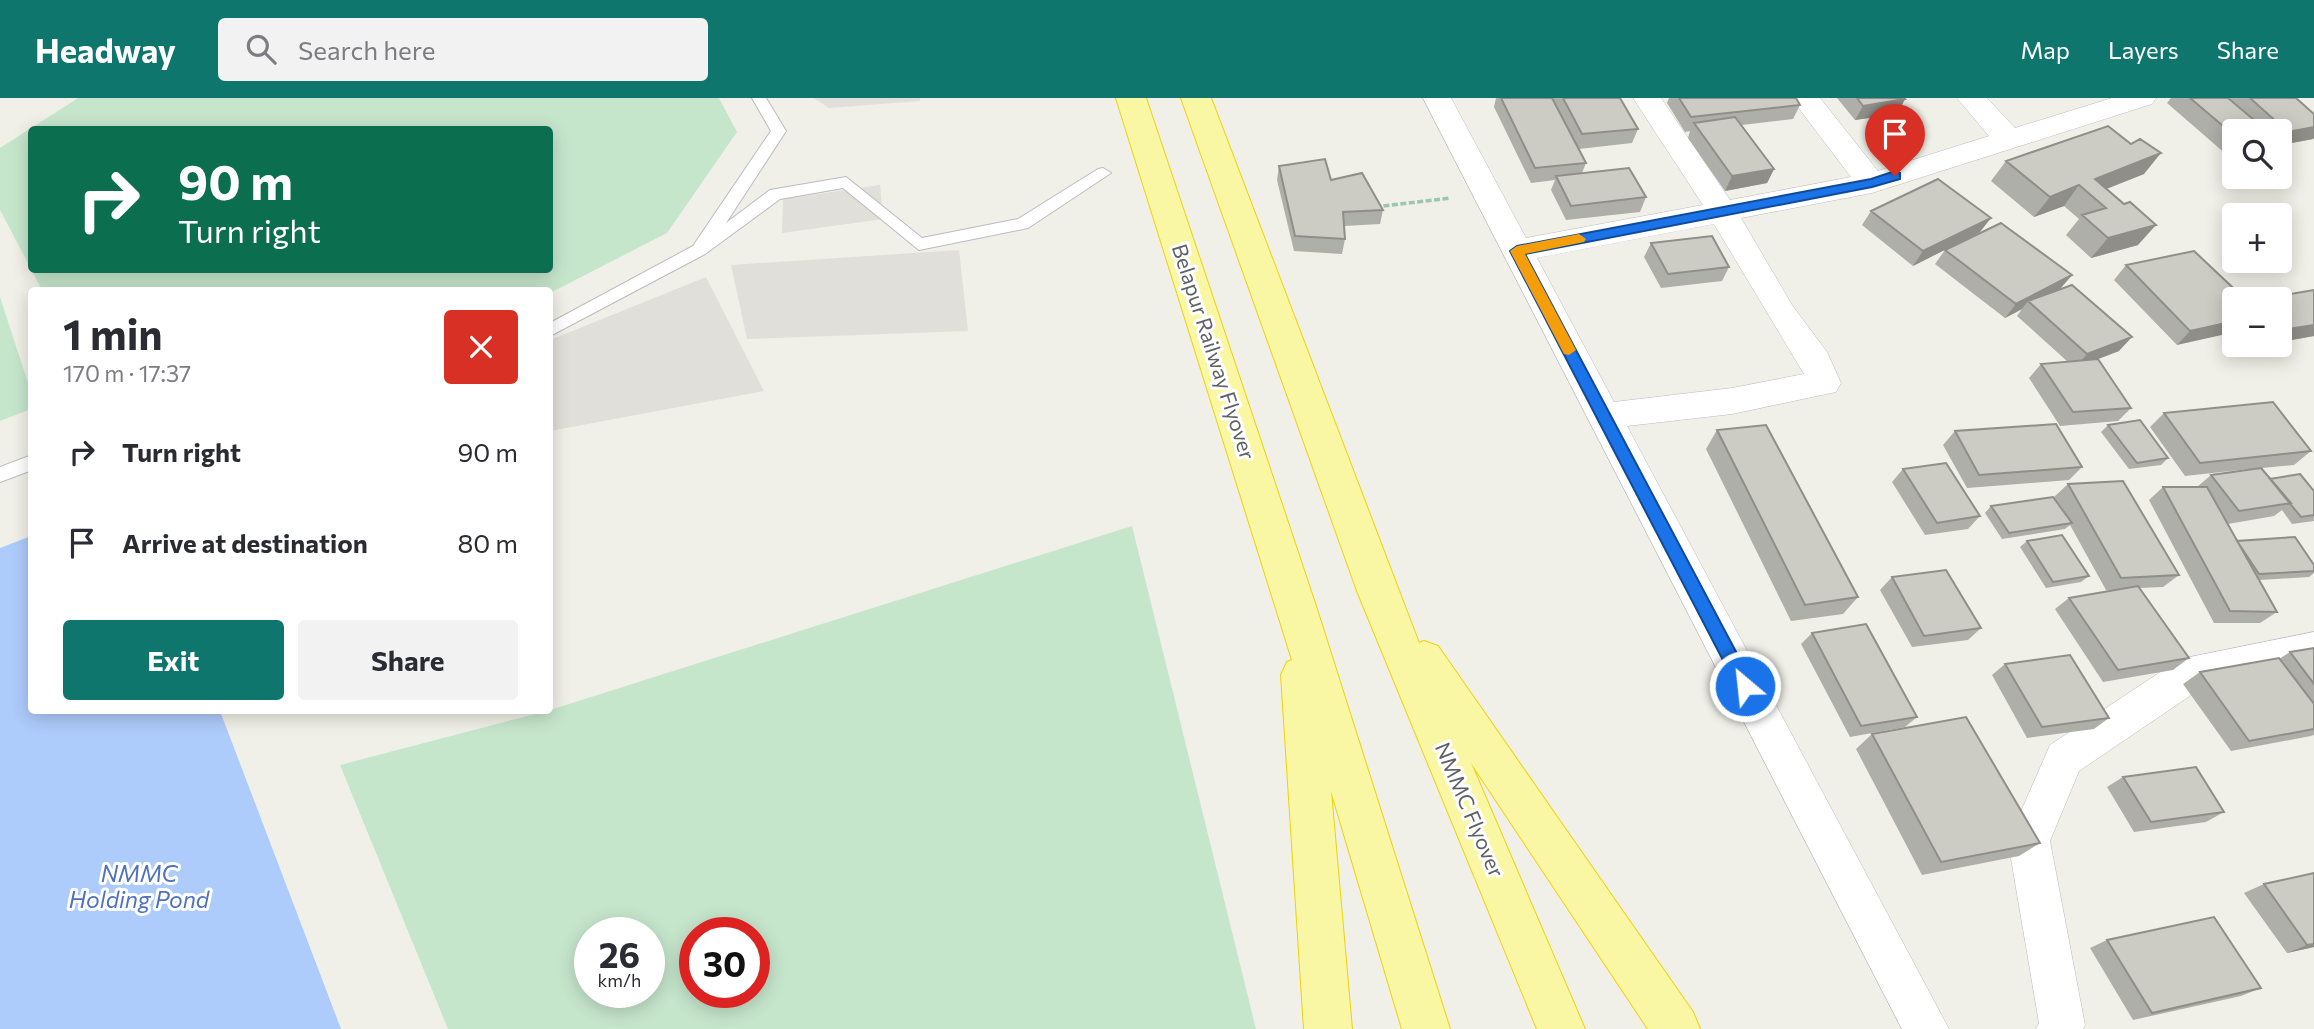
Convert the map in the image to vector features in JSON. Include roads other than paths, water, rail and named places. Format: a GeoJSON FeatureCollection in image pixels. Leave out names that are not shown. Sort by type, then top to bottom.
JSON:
{"type":"FeatureCollection","features":[{"type":"Feature","properties":{"kind":"highway","name":"Belapur Railway Flyover"},"geometry":{"type":"LineString","coordinates":[[1131,98],[1296,606]]}},
{"type":"Feature","properties":{"kind":"highway"},"geometry":{"type":"LineString","coordinates":[[1196,98],[1377,591],[1676,1029]]}},
{"type":"Feature","properties":{"kind":"highway","name":"NMMC Flyover"},"geometry":{"type":"LineString","coordinates":[[1377,591],[1561,1029]]}},
{"type":"Feature","properties":{"kind":"highway"},"geometry":{"type":"LineString","coordinates":[[1296,606],[1328,1029]]}},
{"type":"Feature","properties":{"kind":"highway"},"geometry":{"type":"LineString","coordinates":[[1296,606],[1426,1029]]}},
{"type":"Feature","properties":{"kind":"street"},"geometry":{"type":"LineString","coordinates":[[1437,98],[1926,1029]]}},
{"type":"Feature","properties":{"kind":"street"},"geometry":{"type":"LineString","coordinates":[[1604,416],[1732,401],[1824,383],[1815,361],[1781,313],[1722,211],[1647,98]]}},
{"type":"Feature","properties":{"kind":"street"},"geometry":{"type":"LineString","coordinates":[[1805,98],[1872,183]]}},
{"type":"Feature","properties":{"kind":"street"},"geometry":{"type":"LineString","coordinates":[[1971,98],[2009,140]]}},
{"type":"Feature","properties":{"kind":"street"},"geometry":{"type":"LineString","coordinates":[[1517,251],[1872,183],[2142,98]]}},
{"type":"Feature","properties":{"kind":"street"},"geometry":{"type":"LineString","coordinates":[[2059,1029],[2062,1025],[2029,841],[2064,758],[2194,671],[2314,649]]}},
{"type":"Feature","properties":{"kind":"lane"},"geometry":{"type":"LineString","coordinates":[[699,250],[779,131],[759,98]]}},
{"type":"Feature","properties":{"kind":"lane"},"geometry":{"type":"LineString","coordinates":[[553,328],[699,250],[776,194],[846,182],[919,244],[1022,224],[1103,173]]}},
{"type":"Feature","properties":{"kind":"lane"},"geometry":{"type":"LineString","coordinates":[[0,475],[28,464]]}},
{"type":"Feature","properties":{"kind":"water","name":"NMMC Holding Pond"},"geometry":{"type":"Polygon","coordinates":[[[28,537],[28,714],[221,714],[341,1029],[0,1029],[0,548],[28,537]]]}}]}
